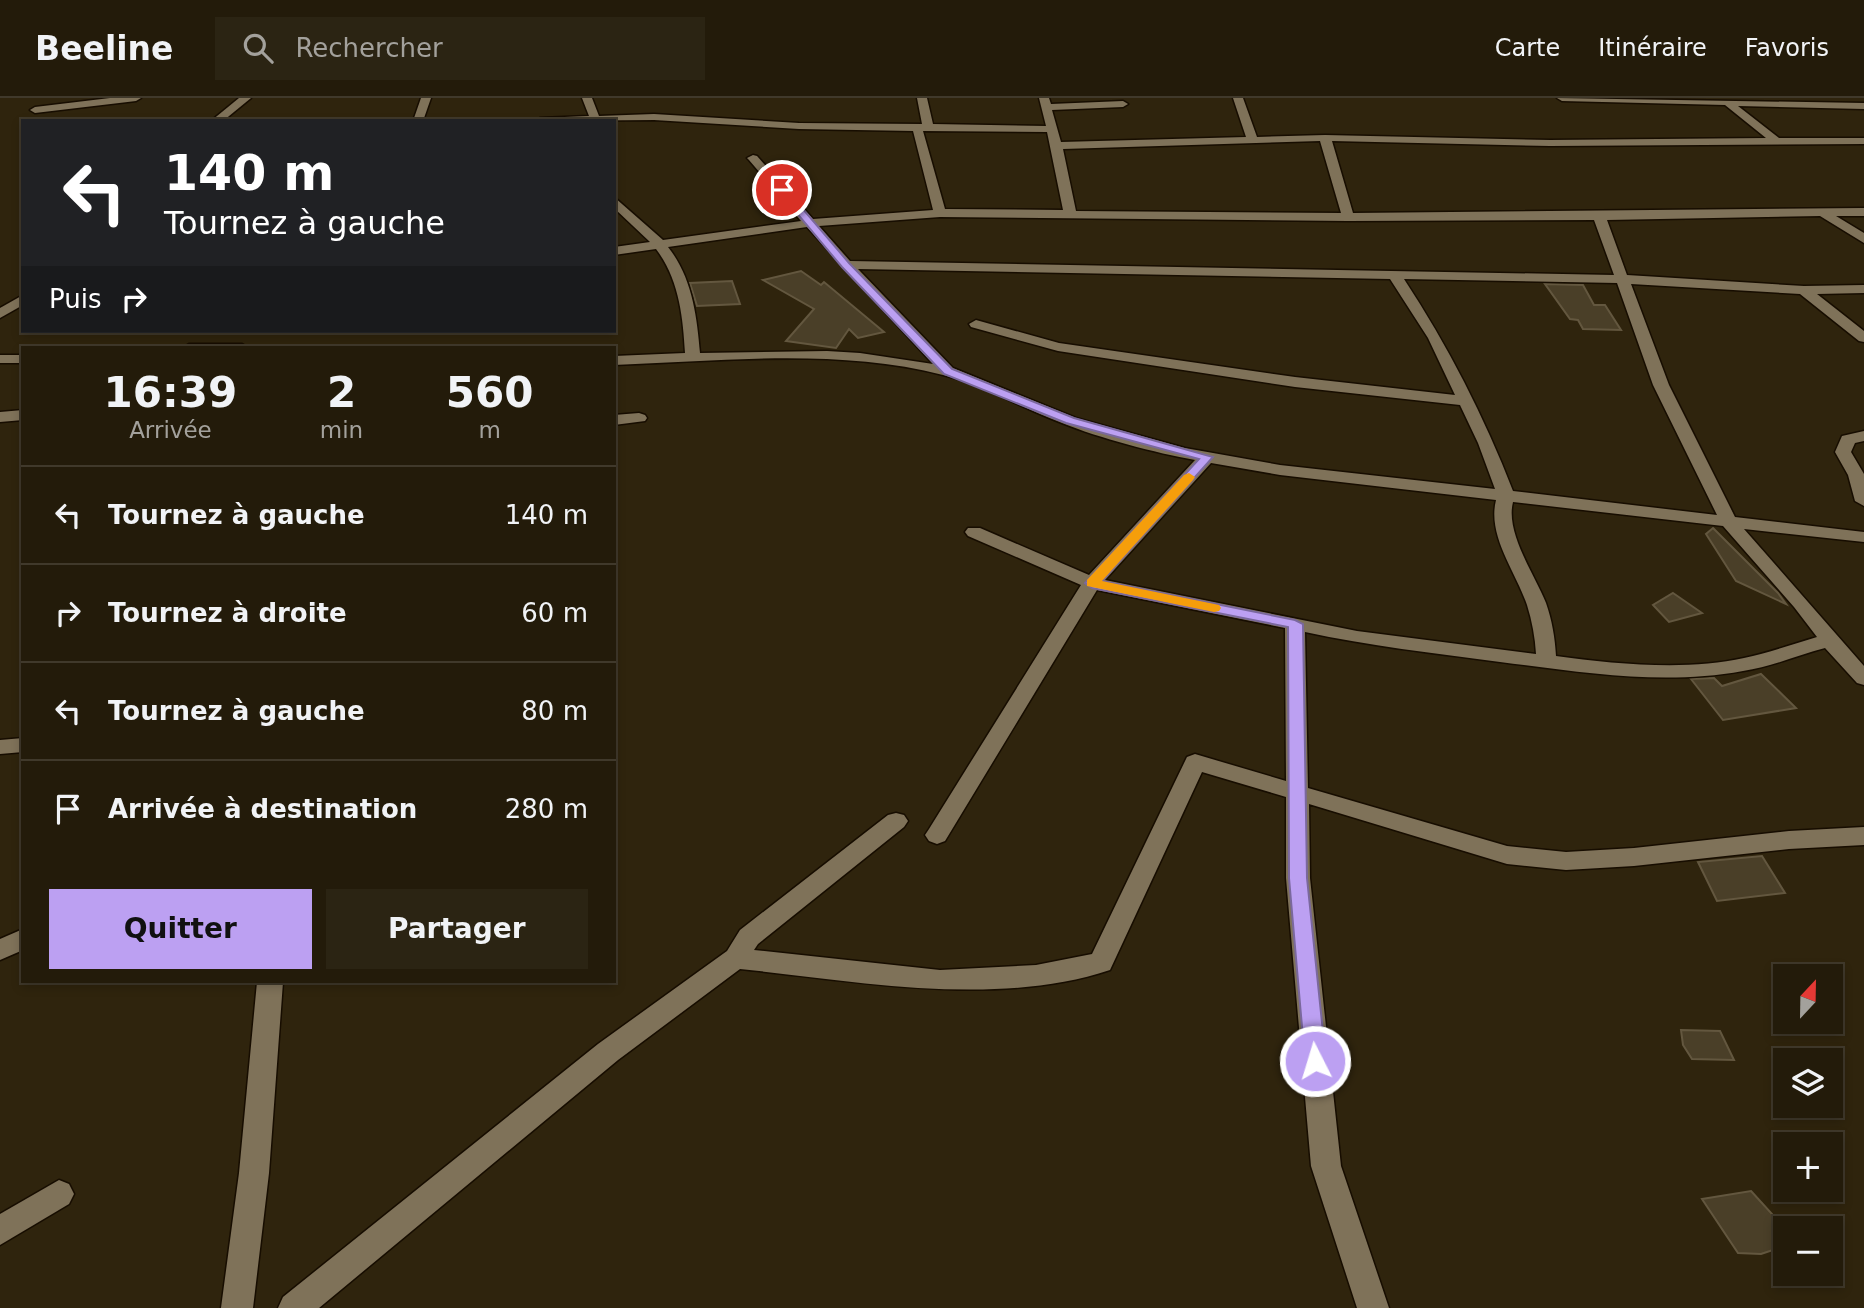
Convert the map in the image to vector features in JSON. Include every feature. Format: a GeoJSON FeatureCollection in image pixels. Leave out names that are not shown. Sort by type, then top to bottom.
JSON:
{"type":"FeatureCollection","features":[{"type":"Feature","properties":{"kind":"street"},"geometry":{"type":"LineString","coordinates":[[29,98],[39,119]]}},
{"type":"Feature","properties":{"kind":"street"},"geometry":{"type":"LineString","coordinates":[[35,110],[136,98]]}},
{"type":"Feature","properties":{"kind":"street"},"geometry":{"type":"LineString","coordinates":[[219,119],[246,98]]}},
{"type":"Feature","properties":{"kind":"street"},"geometry":{"type":"LineString","coordinates":[[419,119],[426,98]]}},
{"type":"Feature","properties":{"kind":"street"},"geometry":{"type":"LineString","coordinates":[[587,98],[595,119],[654,117],[799,125],[1050,129]]}},
{"type":"Feature","properties":{"kind":"street"},"geometry":{"type":"LineString","coordinates":[[922,98],[922,127],[940,212]]}},
{"type":"Feature","properties":{"kind":"street"},"geometry":{"type":"LineString","coordinates":[[1238,98],[1252,138]]}},
{"type":"Feature","properties":{"kind":"street"},"geometry":{"type":"LineString","coordinates":[[1562,98],[1864,107]]}},
{"type":"Feature","properties":{"kind":"street"},"geometry":{"type":"LineString","coordinates":[[1070,213],[1067,185],[1045,102],[1123,104]]}},
{"type":"Feature","properties":{"kind":"street"},"geometry":{"type":"LineString","coordinates":[[1727,102],[1776,141]]}},
{"type":"Feature","properties":{"kind":"street"},"geometry":{"type":"LineString","coordinates":[[1055,146],[1252,138],[1550,143],[1864,141]]}},
{"type":"Feature","properties":{"kind":"street"},"geometry":{"type":"LineString","coordinates":[[1325,138],[1348,217]]}},
{"type":"Feature","properties":{"kind":"street"},"geometry":{"type":"LineString","coordinates":[[753,158],[846,265],[948,371]]}},
{"type":"Feature","properties":{"kind":"street"},"geometry":{"type":"LineString","coordinates":[[616,203],[660,245],[678,274],[690,317],[693,357]]}},
{"type":"Feature","properties":{"kind":"street"},"geometry":{"type":"LineString","coordinates":[[616,251],[811,223],[940,212],[1348,217],[1864,212]]}},
{"type":"Feature","properties":{"kind":"street"},"geometry":{"type":"LineString","coordinates":[[1823,213],[1864,239]]}},
{"type":"Feature","properties":{"kind":"street"},"geometry":{"type":"LineString","coordinates":[[1599,216],[1661,386],[1730,524],[1864,678]]}},
{"type":"Feature","properties":{"kind":"street"},"geometry":{"type":"LineString","coordinates":[[846,265],[1621,279],[1804,290],[1864,289]]}},
{"type":"Feature","properties":{"kind":"street"},"geometry":{"type":"LineString","coordinates":[[1394,274],[1435,338],[1486,443],[1506,497],[1502,512],[1517,566],[1536,603],[1545,636],[1546,662]]}},
{"type":"Feature","properties":{"kind":"street"},"geometry":{"type":"LineString","coordinates":[[1804,290],[1864,338]]}},
{"type":"Feature","properties":{"kind":"street"},"geometry":{"type":"LineString","coordinates":[[976,324],[1058,347],[1295,382],[1465,401]]}},
{"type":"Feature","properties":{"kind":"street"},"geometry":{"type":"LineString","coordinates":[[616,361],[838,355],[948,371],[1070,421],[1207,457],[1280,470],[1730,524],[1864,537]]}},
{"type":"Feature","properties":{"kind":"street"},"geometry":{"type":"LineString","coordinates":[[0,359],[21,359]]}},
{"type":"Feature","properties":{"kind":"street"},"geometry":{"type":"LineString","coordinates":[[0,417],[21,415]]}},
{"type":"Feature","properties":{"kind":"street"},"geometry":{"type":"LineString","coordinates":[[616,419],[639,418]]}},
{"type":"Feature","properties":{"kind":"street"},"geometry":{"type":"LineString","coordinates":[[1864,436],[1848,439],[1843,452],[1856,475],[1864,501]]}},
{"type":"Feature","properties":{"kind":"street"},"geometry":{"type":"LineString","coordinates":[[937,835],[1092,583],[1207,457]]}},
{"type":"Feature","properties":{"kind":"street"},"geometry":{"type":"LineString","coordinates":[[974,532],[1092,583],[1357,637],[1546,662],[1604,669],[1684,670],[1743,665],[1829,640]]}},
{"type":"Feature","properties":{"kind":"street"},"geometry":{"type":"LineString","coordinates":[[1295,624],[1298,878],[1326,1166],[1373,1308]]}},
{"type":"Feature","properties":{"kind":"street"},"geometry":{"type":"LineString","coordinates":[[0,747],[21,745]]}},
{"type":"Feature","properties":{"kind":"street"},"geometry":{"type":"LineString","coordinates":[[736,958],[940,980],[1036,975],[1101,964],[1195,762],[1507,855],[1566,861],[1634,857],[1789,840],[1864,836]]}},
{"type":"Feature","properties":{"kind":"street"},"geometry":{"type":"LineString","coordinates":[[294,1308],[608,1052],[736,958],[749,937],[896,821]]}},
{"type":"Feature","properties":{"kind":"street"},"geometry":{"type":"LineString","coordinates":[[0,950],[21,940]]}},
{"type":"Feature","properties":{"kind":"street"},"geometry":{"type":"LineString","coordinates":[[237,1308],[254,1173],[270,983]]}},
{"type":"Feature","properties":{"kind":"street"},"geometry":{"type":"LineString","coordinates":[[0,1231],[59,1194]]}},
{"type":"Feature","properties":{"kind":"building"},"geometry":{"type":"Polygon","coordinates":[[[801,271],[821,285],[824,282],[884,332],[858,338],[849,329],[836,348],[786,341],[814,309],[763,280],[801,271]]]}},
{"type":"Feature","properties":{"kind":"building"},"geometry":{"type":"Polygon","coordinates":[[[732,281],[740,304],[697,306],[690,283],[732,281]]]}},
{"type":"Feature","properties":{"kind":"building"},"geometry":{"type":"Polygon","coordinates":[[[1545,284],[1583,285],[1594,305],[1605,305],[1621,330],[1583,329],[1578,320],[1570,319],[1545,284]]]}},
{"type":"Feature","properties":{"kind":"building"},"geometry":{"type":"Polygon","coordinates":[[[1713,528],[1786,604],[1736,581],[1706,534],[1713,528]]]}},
{"type":"Feature","properties":{"kind":"building"},"geometry":{"type":"Polygon","coordinates":[[[1673,593],[1702,613],[1669,622],[1653,605],[1673,593]]]}},
{"type":"Feature","properties":{"kind":"building"},"geometry":{"type":"Polygon","coordinates":[[[1761,674],[1796,708],[1723,720],[1691,679],[1714,678],[1722,686],[1761,674]]]}},
{"type":"Feature","properties":{"kind":"building"},"geometry":{"type":"Polygon","coordinates":[[[1762,856],[1785,893],[1717,901],[1698,862],[1762,856]]]}},
{"type":"Feature","properties":{"kind":"building"},"geometry":{"type":"Polygon","coordinates":[[[1681,1030],[1720,1031],[1734,1060],[1692,1059],[1683,1045],[1681,1030]]]}},
{"type":"Feature","properties":{"kind":"building"},"geometry":{"type":"Polygon","coordinates":[[[1751,1191],[1773,1216],[1773,1250],[1761,1254],[1738,1253],[1702,1199],[1751,1191]]]}},
{"type":"Feature","properties":{"kind":"slow traffic"},"geometry":{"type":"LineString","coordinates":[[1189,477],[1092,583],[1214,608]]}},
{"type":"Feature","properties":{"kind":"route"},"geometry":{"type":"LineString","coordinates":[[782,190],[846,265],[948,371],[1070,421],[1183,453],[1207,457],[1092,583],[1295,624],[1298,878],[1315,1061]]}}]}
